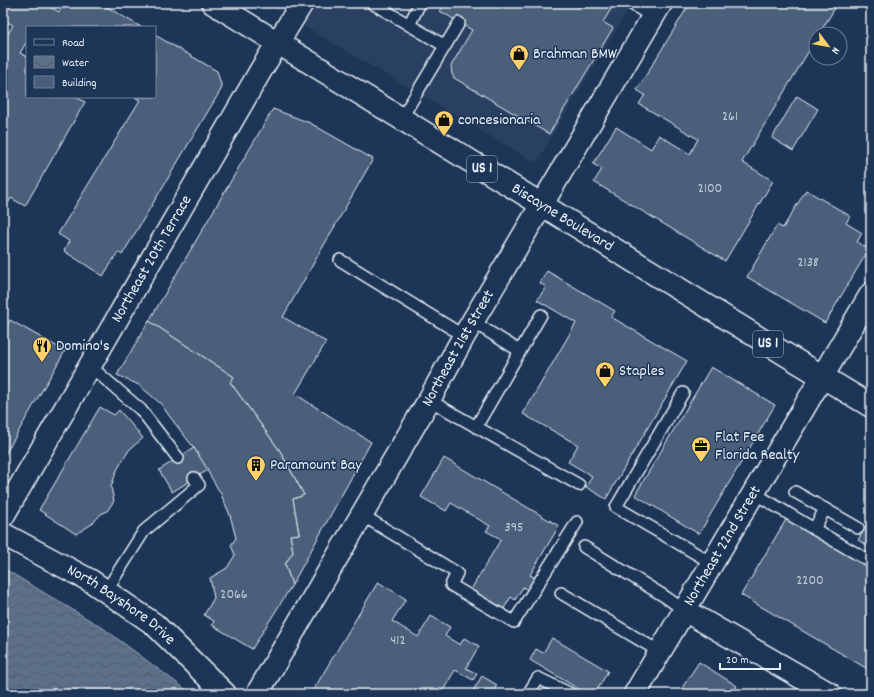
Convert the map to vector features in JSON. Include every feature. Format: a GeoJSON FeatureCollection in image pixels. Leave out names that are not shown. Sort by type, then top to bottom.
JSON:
{"type":"FeatureCollection","features":[{"type":"Feature","properties":{"kind":"street","name":"Biscayne Boulevard"},"geometry":{"type":"LineString","coordinates":[[213,3],[542,206],[871,406]]}},
{"type":"Feature","properties":{"kind":"street","name":"Northeast 20th Terrace"},"geometry":{"type":"LineString","coordinates":[[3,516],[277,43],[302,3]]}},
{"type":"Feature","properties":{"kind":"street","name":"Northeast 21st Street"},"geometry":{"type":"LineString","coordinates":[[257,694],[469,329],[657,10]]}},
{"type":"Feature","properties":{"kind":"street","name":"Northeast 22nd Street"},"geometry":{"type":"LineString","coordinates":[[635,694],[871,294]]}},
{"type":"Feature","properties":{"kind":"street","name":"North Bayshore Drive"},"geometry":{"type":"LineString","coordinates":[[3,534],[91,581],[154,624],[225,694]]}},
{"type":"Feature","properties":{"kind":"street"},"geometry":{"type":"LineString","coordinates":[[684,610],[830,694]]}},
{"type":"Feature","properties":{"kind":"lane"},"geometry":{"type":"LineString","coordinates":[[372,3],[445,46]]}},
{"type":"Feature","properties":{"kind":"lane"},"geometry":{"type":"LineString","coordinates":[[409,25],[420,3]]}},
{"type":"Feature","properties":{"kind":"lane"},"geometry":{"type":"LineString","coordinates":[[630,3],[657,10]]}},
{"type":"Feature","properties":{"kind":"lane"},"geometry":{"type":"LineString","coordinates":[[401,119],[459,22]]}},
{"type":"Feature","properties":{"kind":"lane"},"geometry":{"type":"LineString","coordinates":[[340,260],[469,329],[520,351]]}},
{"type":"Feature","properties":{"kind":"lane"},"geometry":{"type":"LineString","coordinates":[[476,427],[541,315]]}},
{"type":"Feature","properties":{"kind":"lane"},"geometry":{"type":"LineString","coordinates":[[90,366],[141,410],[178,458]]}},
{"type":"Feature","properties":{"kind":"lane"},"geometry":{"type":"LineString","coordinates":[[683,393],[616,507],[712,563]]}},
{"type":"Feature","properties":{"kind":"lane"},"geometry":{"type":"LineString","coordinates":[[429,400],[579,485]]}},
{"type":"Feature","properties":{"kind":"lane"},"geometry":{"type":"LineString","coordinates":[[106,591],[144,531],[200,485],[194,478]]}},
{"type":"Feature","properties":{"kind":"lane"},"geometry":{"type":"LineString","coordinates":[[796,492],[858,528]]}},
{"type":"Feature","properties":{"kind":"lane"},"geometry":{"type":"LineString","coordinates":[[754,493],[871,562]]}},
{"type":"Feature","properties":{"kind":"lane"},"geometry":{"type":"LineString","coordinates":[[814,529],[825,509]]}},
{"type":"Feature","properties":{"kind":"lane"},"geometry":{"type":"LineString","coordinates":[[362,515],[457,573],[451,585],[514,622],[577,522]]}},
{"type":"Feature","properties":{"kind":"lane"},"geometry":{"type":"LineString","coordinates":[[584,547],[684,610]]}},
{"type":"Feature","properties":{"kind":"lane"},"geometry":{"type":"LineString","coordinates":[[561,594],[660,652]]}},
{"type":"Feature","properties":{"kind":"lane"},"geometry":{"type":"LineString","coordinates":[[528,694],[538,678],[571,694]]}},
{"type":"Feature","properties":{"kind":"shaded area"},"geometry":{"type":"Polygon","coordinates":[[[265,3],[632,3],[536,163],[265,3]]]}},
{"type":"Feature","properties":{"kind":"water"},"geometry":{"type":"Polygon","coordinates":[[[3,568],[103,628],[192,694],[3,694],[3,568]]]}},
{"type":"Feature","properties":{"kind":"building"},"geometry":{"type":"Polygon","coordinates":[[[3,3],[43,3],[59,12],[64,3],[100,3],[139,26],[26,26],[26,43],[20,53],[26,56],[26,98],[78,98],[85,102],[25,206],[11,198],[3,213],[3,43],[13,25],[3,20],[3,3]]]}},
{"type":"Feature","properties":{"kind":"building","name":"Brahman BMW"},"geometry":{"type":"Polygon","coordinates":[[[445,3],[602,3],[611,9],[603,22],[613,28],[549,134],[454,78],[451,66],[472,30],[440,11],[445,3]]]}},
{"type":"Feature","properties":{"kind":"building"},"geometry":{"type":"Polygon","coordinates":[[[690,3],[838,3],[824,26],[808,26],[808,52],[742,162],[773,181],[725,261],[594,182],[602,169],[593,164],[616,127],[651,149],[659,135],[690,154],[698,139],[639,104],[645,95],[637,90],[690,3]]]}},
{"type":"Feature","properties":{"kind":"building"},"geometry":{"type":"Polygon","coordinates":[[[156,36],[217,71],[222,88],[122,255],[118,252],[103,276],[64,251],[69,241],[58,234],[140,100],[136,98],[156,98],[156,36]]]}},
{"type":"Feature","properties":{"kind":"building"},"geometry":{"type":"Polygon","coordinates":[[[797,96],[818,109],[793,151],[772,138],[797,96]]]}},
{"type":"Feature","properties":{"kind":"building"},"geometry":{"type":"Polygon","coordinates":[[[273,109],[310,123],[373,159],[283,317],[326,342],[295,394],[371,442],[292,585],[285,564],[293,552],[290,535],[299,534],[293,499],[304,495],[280,451],[230,382],[234,377],[149,321],[273,109]]]}},
{"type":"Feature","properties":{"kind":"building"},"geometry":{"type":"Polygon","coordinates":[[[806,190],[850,216],[846,223],[862,233],[857,242],[869,249],[825,323],[747,277],[777,225],[783,228],[806,190]]]}},
{"type":"Feature","properties":{"kind":"building","name":"Staples"},"geometry":{"type":"Polygon","coordinates":[[[547,271],[615,311],[611,317],[687,361],[606,499],[586,487],[592,476],[568,462],[578,445],[523,414],[576,323],[537,300],[546,287],[540,283],[547,271]]]}},
{"type":"Feature","properties":{"kind":"building"},"geometry":{"type":"Polygon","coordinates":[[[10,320],[65,351],[3,458],[3,332],[10,320]]]}},
{"type":"Feature","properties":{"kind":"building","name":"Paramount Bay"},"geometry":{"type":"Polygon","coordinates":[[[149,321],[234,377],[230,382],[280,451],[304,495],[293,499],[299,534],[290,535],[293,552],[285,564],[292,585],[252,649],[212,625],[214,621],[204,615],[214,598],[210,578],[227,568],[235,555],[231,545],[236,538],[230,515],[221,494],[194,448],[161,404],[139,385],[117,375],[149,321]]]}},
{"type":"Feature","properties":{"kind":"building"},"geometry":{"type":"Polygon","coordinates":[[[711,367],[775,405],[699,534],[635,495],[711,367]]]}},
{"type":"Feature","properties":{"kind":"building"},"geometry":{"type":"Polygon","coordinates":[[[100,407],[114,415],[119,410],[143,438],[129,450],[117,470],[111,487],[114,501],[107,511],[101,514],[92,524],[76,534],[39,510],[100,407]]]}},
{"type":"Feature","properties":{"kind":"building"},"geometry":{"type":"Polygon","coordinates":[[[194,448],[208,470],[172,492],[159,470],[194,448]]]}},
{"type":"Feature","properties":{"kind":"building"},"geometry":{"type":"Polygon","coordinates":[[[444,458],[559,526],[530,575],[536,578],[529,591],[523,587],[515,600],[511,597],[503,610],[470,591],[501,539],[486,531],[490,526],[451,503],[446,511],[421,497],[444,458]]]}},
{"type":"Feature","properties":{"kind":"building"},"geometry":{"type":"Polygon","coordinates":[[[787,518],[871,567],[871,671],[741,595],[787,518]]]}},
{"type":"Feature","properties":{"kind":"building"},"geometry":{"type":"Polygon","coordinates":[[[871,518],[871,544],[869,547],[858,540],[871,518]]]}},
{"type":"Feature","properties":{"kind":"building"},"geometry":{"type":"Polygon","coordinates":[[[378,582],[406,599],[392,621],[418,637],[431,616],[450,627],[445,636],[460,645],[464,638],[479,646],[466,668],[477,674],[473,680],[455,670],[441,694],[311,694],[378,582]]]}},
{"type":"Feature","properties":{"kind":"building"},"geometry":{"type":"Polygon","coordinates":[[[552,638],[608,671],[595,694],[587,694],[530,660],[536,649],[543,653],[552,638]]]}},
{"type":"Feature","properties":{"kind":"building"},"geometry":{"type":"Polygon","coordinates":[[[699,662],[737,686],[732,694],[685,694],[680,691],[699,662]]]}},
{"type":"Feature","properties":{"kind":"building"},"geometry":{"type":"Polygon","coordinates":[[[482,676],[497,685],[492,694],[471,694],[482,676]]]}},
{"type":"Feature","properties":{"kind":"place","name":"Brahman BMW"},"geometry":{"type":"Point","coordinates":[519,71]}},
{"type":"Feature","properties":{"kind":"place","name":"concesionaria"},"geometry":{"type":"Point","coordinates":[444,137]}},
{"type":"Feature","properties":{"kind":"place","name":"Domino's"},"geometry":{"type":"Point","coordinates":[42,363]}},
{"type":"Feature","properties":{"kind":"place","name":"Staples"},"geometry":{"type":"Point","coordinates":[605,388]}},
{"type":"Feature","properties":{"kind":"place","name":"Flat Fee Florida Realty"},"geometry":{"type":"Point","coordinates":[701,463]}},
{"type":"Feature","properties":{"kind":"place","name":"Paramount Bay"},"geometry":{"type":"Point","coordinates":[256,482]}}]}
